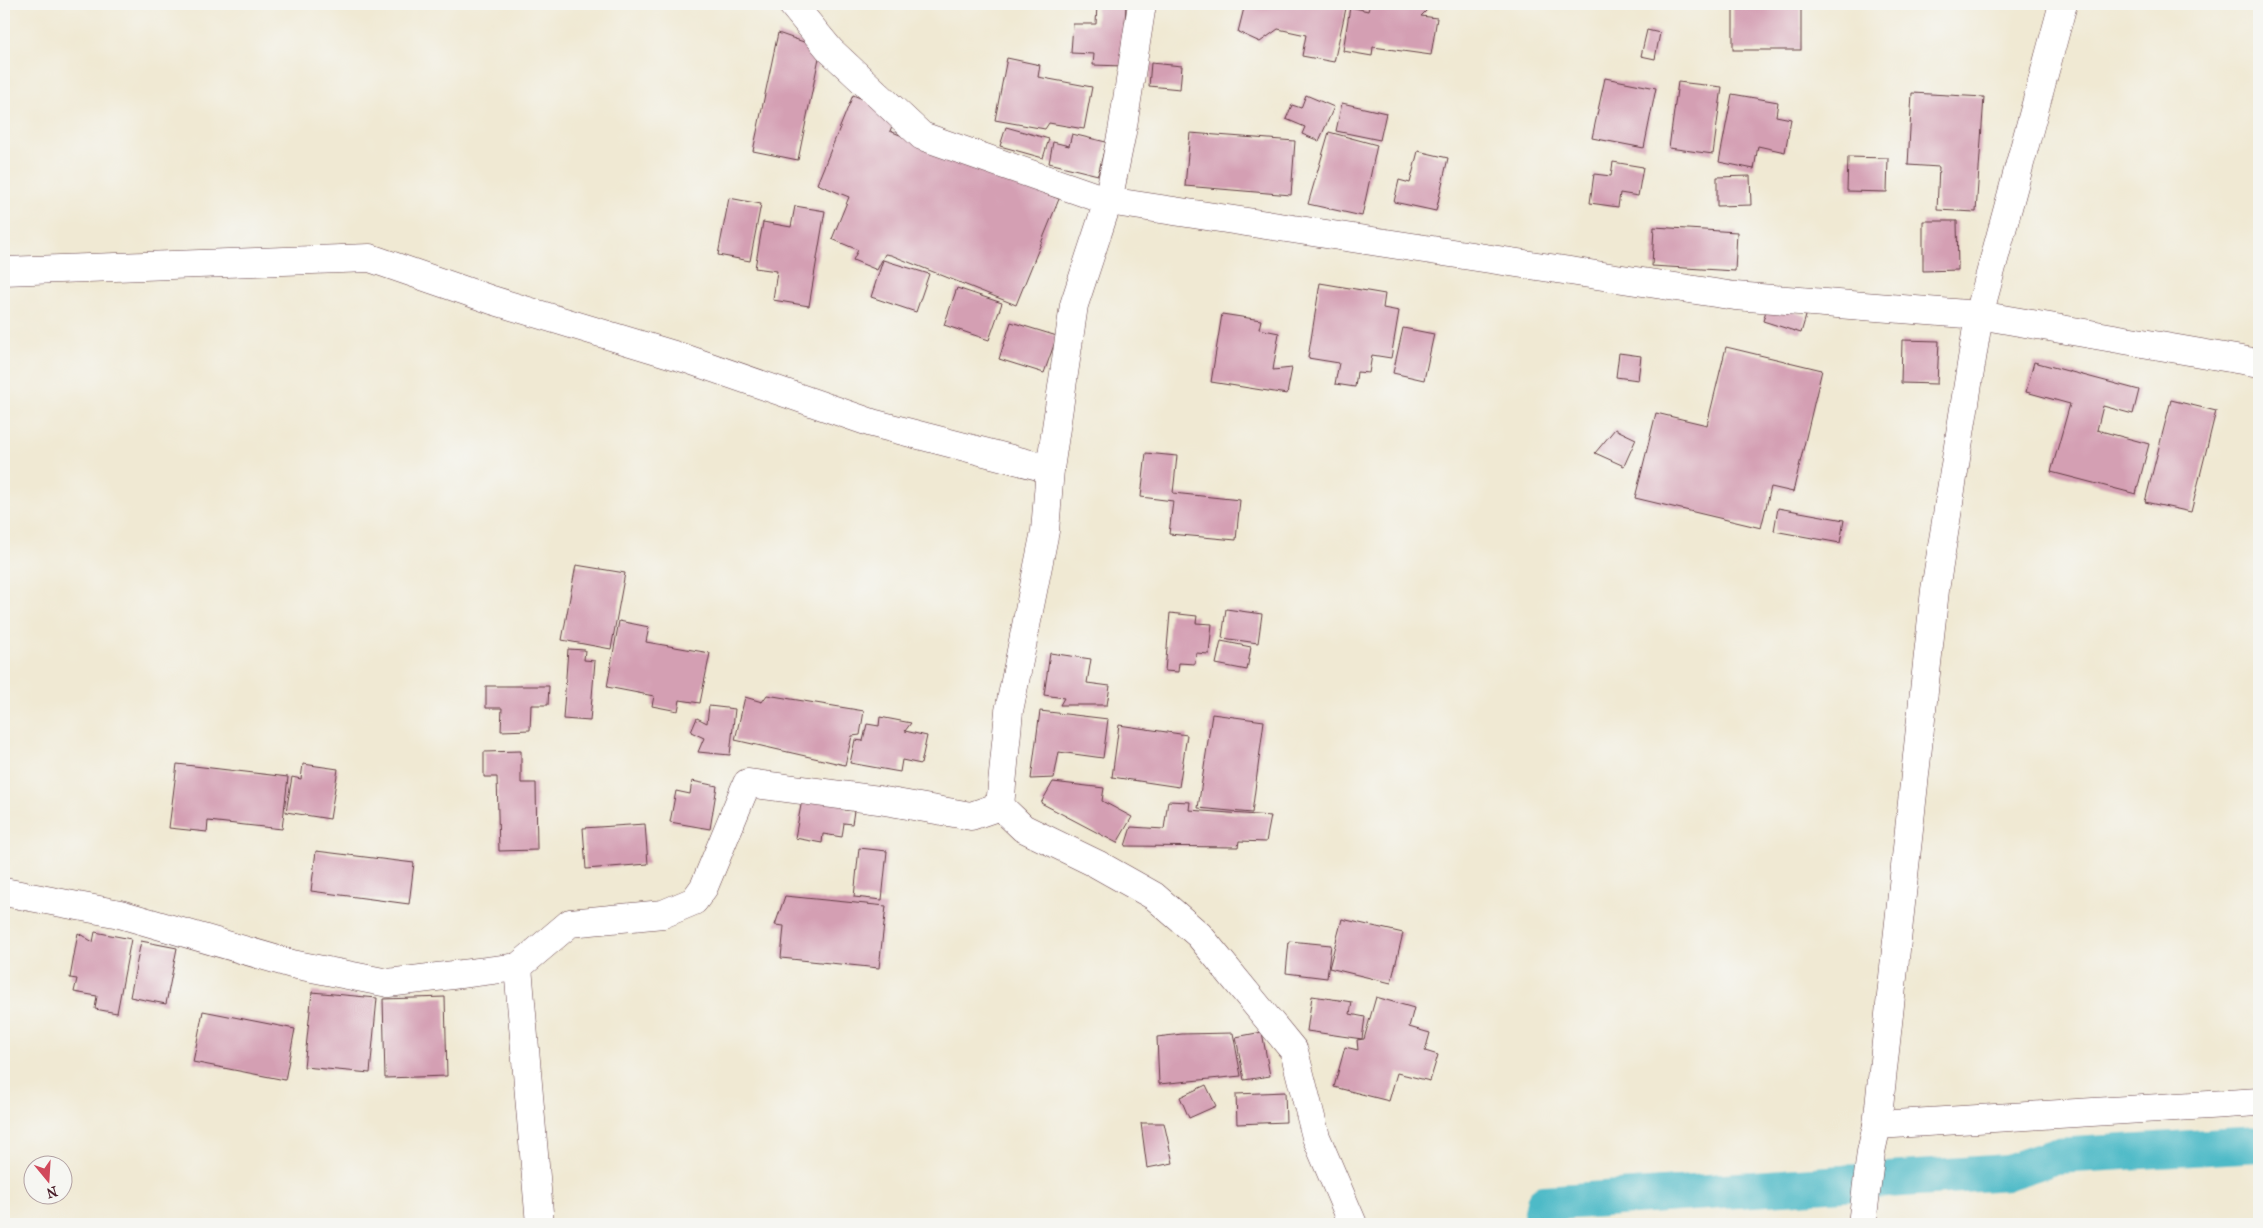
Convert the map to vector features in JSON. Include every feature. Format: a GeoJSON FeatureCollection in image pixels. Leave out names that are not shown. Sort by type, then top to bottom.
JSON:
{"type":"FeatureCollection","features":[{"type":"Feature","properties":{"kind":"street"},"geometry":{"type":"LineString","coordinates":[[792,4],[830,50],[922,136],[1108,202],[1735,296],[1979,315],[2259,363]]}},
{"type":"Feature","properties":{"kind":"street"},"geometry":{"type":"LineString","coordinates":[[1000,806],[1009,711],[1044,532],[1050,469],[1074,305],[1108,202],[1122,132],[1142,4]]}},
{"type":"Feature","properties":{"kind":"street"},"geometry":{"type":"LineString","coordinates":[[1862,1224],[1871,1152],[1877,1125],[1935,590],[1979,315],[2063,4]]}},
{"type":"Feature","properties":{"kind":"street"},"geometry":{"type":"LineString","coordinates":[[4,271],[370,258],[492,300],[687,359],[872,423],[1050,469]]}},
{"type":"Feature","properties":{"kind":"street"},"geometry":{"type":"LineString","coordinates":[[4,892],[120,914],[292,964],[388,983],[518,967],[570,924],[664,914],[694,901],[704,887],[747,782],[880,800],[971,816],[1000,806]]}},
{"type":"Feature","properties":{"kind":"street"},"geometry":{"type":"LineString","coordinates":[[1000,806],[1024,828],[1097,864],[1154,896],[1199,935],[1294,1051],[1316,1137],[1353,1224]]}},
{"type":"Feature","properties":{"kind":"street"},"geometry":{"type":"LineString","coordinates":[[518,967],[540,1224]]}},
{"type":"Feature","properties":{"kind":"street"},"geometry":{"type":"LineString","coordinates":[[1877,1125],[2259,1102]]}},
{"type":"Feature","properties":{"kind":"building"},"geometry":{"type":"Polygon","coordinates":[[[1097,4],[1126,4],[1123,66],[1093,65],[1094,54],[1071,53],[1073,24],[1096,24],[1097,4]]]}},
{"type":"Feature","properties":{"kind":"building"},"geometry":{"type":"Polygon","coordinates":[[[1245,4],[1347,4],[1334,62],[1302,56],[1306,35],[1278,29],[1260,42],[1238,32],[1245,4]]]}},
{"type":"Feature","properties":{"kind":"building"},"geometry":{"type":"Polygon","coordinates":[[[1370,4],[1391,4],[1427,10],[1421,16],[1437,18],[1431,55],[1373,47],[1372,56],[1343,51],[1350,7],[1368,11],[1370,4]]]}},
{"type":"Feature","properties":{"kind":"building"},"geometry":{"type":"Polygon","coordinates":[[[1733,4],[1801,4],[1801,50],[1733,50],[1733,4]]]}},
{"type":"Feature","properties":{"kind":"building"},"geometry":{"type":"Polygon","coordinates":[[[1647,30],[1660,33],[1655,59],[1641,56],[1647,30]]]}},
{"type":"Feature","properties":{"kind":"building"},"geometry":{"type":"Polygon","coordinates":[[[778,33],[821,48],[798,160],[753,151],[778,33]]]}},
{"type":"Feature","properties":{"kind":"building"},"geometry":{"type":"Polygon","coordinates":[[[1007,58],[1040,65],[1038,77],[1092,87],[1084,129],[1049,123],[1045,129],[995,120],[1007,58]]]}},
{"type":"Feature","properties":{"kind":"building"},"geometry":{"type":"Polygon","coordinates":[[[1151,63],[1182,66],[1180,89],[1149,86],[1151,63]]]}},
{"type":"Feature","properties":{"kind":"building"},"geometry":{"type":"Polygon","coordinates":[[[1605,78],[1656,88],[1644,148],[1592,138],[1605,78]]]}},
{"type":"Feature","properties":{"kind":"building"},"geometry":{"type":"Polygon","coordinates":[[[1678,82],[1722,87],[1713,154],[1669,148],[1678,82]]]}},
{"type":"Feature","properties":{"kind":"building"},"geometry":{"type":"Polygon","coordinates":[[[1912,93],[1984,97],[1976,212],[1937,210],[1939,167],[1908,165],[1912,93]]]}},
{"type":"Feature","properties":{"kind":"building"},"geometry":{"type":"Polygon","coordinates":[[[1732,94],[1778,102],[1776,116],[1791,119],[1785,152],[1758,146],[1754,169],[1719,162],[1732,94]]]}},
{"type":"Feature","properties":{"kind":"building"},"geometry":{"type":"Polygon","coordinates":[[[853,95],[897,113],[890,131],[1059,199],[1016,305],[891,255],[885,254],[877,270],[853,260],[858,250],[832,239],[849,197],[817,184],[853,95]]]}},
{"type":"Feature","properties":{"kind":"building"},"geometry":{"type":"Polygon","coordinates":[[[1306,95],[1334,107],[1319,141],[1302,134],[1305,127],[1286,119],[1292,105],[1301,108],[1306,95]]]}},
{"type":"Feature","properties":{"kind":"building"},"geometry":{"type":"Polygon","coordinates":[[[1342,103],[1386,113],[1380,140],[1336,131],[1342,103]]]}},
{"type":"Feature","properties":{"kind":"building"},"geometry":{"type":"Polygon","coordinates":[[[1006,127],[1049,139],[1043,158],[1000,146],[1006,127]]]}},
{"type":"Feature","properties":{"kind":"building"},"geometry":{"type":"Polygon","coordinates":[[[1329,132],[1377,145],[1362,216],[1308,204],[1329,132]]]}},
{"type":"Feature","properties":{"kind":"building"},"geometry":{"type":"Polygon","coordinates":[[[1190,133],[1295,141],[1291,195],[1185,186],[1190,133]]]}},
{"type":"Feature","properties":{"kind":"building"},"geometry":{"type":"Polygon","coordinates":[[[1072,134],[1106,142],[1098,175],[1049,163],[1053,142],[1069,146],[1072,134]]]}},
{"type":"Feature","properties":{"kind":"building"},"geometry":{"type":"Polygon","coordinates":[[[1418,151],[1448,158],[1436,211],[1394,202],[1399,180],[1410,183],[1418,151]]]}},
{"type":"Feature","properties":{"kind":"building"},"geometry":{"type":"Polygon","coordinates":[[[1848,157],[1888,158],[1887,192],[1847,191],[1848,157]]]}},
{"type":"Feature","properties":{"kind":"building"},"geometry":{"type":"Polygon","coordinates":[[[1613,162],[1643,167],[1638,196],[1620,193],[1618,207],[1590,203],[1594,174],[1611,176],[1613,162]]]}},
{"type":"Feature","properties":{"kind":"building"},"geometry":{"type":"Polygon","coordinates":[[[1750,176],[1751,205],[1717,206],[1717,177],[1750,176]]]}},
{"type":"Feature","properties":{"kind":"building"},"geometry":{"type":"Polygon","coordinates":[[[729,198],[761,204],[750,261],[718,255],[729,198]]]}},
{"type":"Feature","properties":{"kind":"building"},"geometry":{"type":"Polygon","coordinates":[[[795,206],[825,211],[809,306],[773,300],[777,271],[755,268],[763,222],[791,227],[795,206]]]}},
{"type":"Feature","properties":{"kind":"building"},"geometry":{"type":"Polygon","coordinates":[[[1923,221],[1957,221],[1958,270],[1923,271],[1923,221]]]}},
{"type":"Feature","properties":{"kind":"building"},"geometry":{"type":"Polygon","coordinates":[[[1654,227],[1737,232],[1735,271],[1652,266],[1654,227]]]}},
{"type":"Feature","properties":{"kind":"building"},"geometry":{"type":"Polygon","coordinates":[[[883,260],[929,274],[916,312],[871,297],[883,260]]]}},
{"type":"Feature","properties":{"kind":"building"},"geometry":{"type":"Polygon","coordinates":[[[1320,283],[1385,294],[1383,308],[1399,311],[1391,358],[1372,355],[1369,373],[1357,372],[1355,387],[1335,384],[1339,363],[1308,358],[1320,283]]]}},
{"type":"Feature","properties":{"kind":"building"},"geometry":{"type":"Polygon","coordinates":[[[957,288],[1002,303],[989,340],[944,325],[957,288]]]}},
{"type":"Feature","properties":{"kind":"building"},"geometry":{"type":"Polygon","coordinates":[[[1768,304],[1806,316],[1801,333],[1763,321],[1768,304]]]}},
{"type":"Feature","properties":{"kind":"building"},"geometry":{"type":"Polygon","coordinates":[[[1222,314],[1261,320],[1259,329],[1279,333],[1273,370],[1292,368],[1287,394],[1211,382],[1222,314]]]}},
{"type":"Feature","properties":{"kind":"building"},"geometry":{"type":"Polygon","coordinates":[[[1011,322],[1057,336],[1044,373],[999,359],[1011,322]]]}},
{"type":"Feature","properties":{"kind":"building"},"geometry":{"type":"Polygon","coordinates":[[[1403,328],[1434,334],[1424,380],[1393,373],[1403,328]]]}},
{"type":"Feature","properties":{"kind":"building"},"geometry":{"type":"Polygon","coordinates":[[[1902,340],[1939,341],[1937,384],[1901,383],[1902,340]]]}},
{"type":"Feature","properties":{"kind":"building"},"geometry":{"type":"Polygon","coordinates":[[[1726,347],[1822,370],[1793,492],[1771,487],[1761,528],[1635,498],[1656,413],[1707,425],[1726,347]]]}},
{"type":"Feature","properties":{"kind":"building"},"geometry":{"type":"Polygon","coordinates":[[[1619,353],[1641,356],[1638,380],[1616,377],[1619,353]]]}},
{"type":"Feature","properties":{"kind":"building"},"geometry":{"type":"Polygon","coordinates":[[[2034,362],[2139,390],[2133,414],[2103,406],[2097,430],[2149,444],[2136,494],[2051,472],[2070,404],[2026,392],[2034,362]]]}},
{"type":"Feature","properties":{"kind":"building"},"geometry":{"type":"Polygon","coordinates":[[[2171,400],[2216,411],[2191,512],[2145,502],[2171,400]]]}},
{"type":"Feature","properties":{"kind":"building"},"geometry":{"type":"Polygon","coordinates":[[[1615,429],[1636,439],[1624,466],[1595,453],[1615,429]]]}},
{"type":"Feature","properties":{"kind":"building"},"geometry":{"type":"Polygon","coordinates":[[[1146,453],[1177,456],[1173,493],[1240,500],[1236,540],[1169,534],[1173,501],[1141,497],[1146,453]]]}},
{"type":"Feature","properties":{"kind":"building"},"geometry":{"type":"Polygon","coordinates":[[[1778,508],[1844,520],[1840,543],[1774,531],[1778,508]]]}},
{"type":"Feature","properties":{"kind":"building"},"geometry":{"type":"Polygon","coordinates":[[[576,565],[625,573],[611,649],[562,640],[576,565]]]}},
{"type":"Feature","properties":{"kind":"building"},"geometry":{"type":"Polygon","coordinates":[[[1226,609],[1262,614],[1258,643],[1222,638],[1226,609]]]}},
{"type":"Feature","properties":{"kind":"building"},"geometry":{"type":"Polygon","coordinates":[[[1170,613],[1197,616],[1196,623],[1212,624],[1209,654],[1196,653],[1195,664],[1179,663],[1178,672],[1165,671],[1170,613]]]}},
{"type":"Feature","properties":{"kind":"building"},"geometry":{"type":"Polygon","coordinates":[[[619,621],[649,627],[646,642],[710,653],[700,703],[680,700],[678,711],[652,706],[654,696],[607,687],[619,621]]]}},
{"type":"Feature","properties":{"kind":"building"},"geometry":{"type":"Polygon","coordinates":[[[1221,641],[1251,647],[1247,670],[1216,664],[1221,641]]]}},
{"type":"Feature","properties":{"kind":"building"},"geometry":{"type":"Polygon","coordinates":[[[568,649],[585,650],[584,660],[595,661],[590,721],[563,719],[568,649]]]}},
{"type":"Feature","properties":{"kind":"building"},"geometry":{"type":"Polygon","coordinates":[[[1050,653],[1091,659],[1087,683],[1110,686],[1107,705],[1060,705],[1064,698],[1044,695],[1050,653]]]}},
{"type":"Feature","properties":{"kind":"building"},"geometry":{"type":"Polygon","coordinates":[[[486,686],[549,686],[548,705],[531,705],[530,730],[501,731],[502,708],[486,708],[486,686]]]}},
{"type":"Feature","properties":{"kind":"building"},"geometry":{"type":"Polygon","coordinates":[[[767,695],[864,711],[860,735],[852,736],[845,765],[735,740],[745,697],[762,702],[767,695]]]}},
{"type":"Feature","properties":{"kind":"building"},"geometry":{"type":"Polygon","coordinates":[[[709,706],[735,709],[730,755],[698,752],[704,738],[691,732],[697,718],[707,723],[709,706]]]}},
{"type":"Feature","properties":{"kind":"building"},"geometry":{"type":"Polygon","coordinates":[[[1040,711],[1108,719],[1103,758],[1059,752],[1054,778],[1031,779],[1040,711]]]}},
{"type":"Feature","properties":{"kind":"building"},"geometry":{"type":"Polygon","coordinates":[[[1212,714],[1264,721],[1252,813],[1198,808],[1212,714]]]}},
{"type":"Feature","properties":{"kind":"building"},"geometry":{"type":"Polygon","coordinates":[[[880,717],[911,723],[905,731],[927,736],[921,764],[902,760],[900,772],[850,763],[855,740],[863,741],[867,724],[879,726],[880,717]]]}},
{"type":"Feature","properties":{"kind":"building"},"geometry":{"type":"Polygon","coordinates":[[[1119,725],[1187,735],[1179,787],[1112,777],[1119,725]]]}},
{"type":"Feature","properties":{"kind":"building"},"geometry":{"type":"Polygon","coordinates":[[[521,751],[521,783],[536,783],[537,850],[499,851],[497,777],[484,777],[484,752],[521,751]]]}},
{"type":"Feature","properties":{"kind":"building"},"geometry":{"type":"Polygon","coordinates":[[[177,764],[288,777],[282,829],[208,821],[207,832],[169,828],[177,764]]]}},
{"type":"Feature","properties":{"kind":"building"},"geometry":{"type":"Polygon","coordinates":[[[303,764],[338,769],[330,819],[286,812],[292,777],[301,779],[303,764]]]}},
{"type":"Feature","properties":{"kind":"building"},"geometry":{"type":"Polygon","coordinates":[[[692,781],[717,786],[710,829],[670,822],[676,791],[690,794],[692,781]]]}},
{"type":"Feature","properties":{"kind":"building"},"geometry":{"type":"Polygon","coordinates":[[[1053,782],[1104,788],[1102,801],[1132,817],[1117,843],[1041,803],[1053,782]]]}},
{"type":"Feature","properties":{"kind":"building"},"geometry":{"type":"Polygon","coordinates":[[[803,794],[847,802],[845,810],[854,811],[852,824],[844,823],[842,837],[823,834],[822,843],[795,838],[803,794]]]}},
{"type":"Feature","properties":{"kind":"building"},"geometry":{"type":"Polygon","coordinates":[[[1168,801],[1190,802],[1189,810],[1271,816],[1266,842],[1239,841],[1238,847],[1125,846],[1131,827],[1164,829],[1168,801]]]}},
{"type":"Feature","properties":{"kind":"building"},"geometry":{"type":"Polygon","coordinates":[[[645,824],[648,864],[586,869],[583,828],[645,824]]]}},
{"type":"Feature","properties":{"kind":"building"},"geometry":{"type":"Polygon","coordinates":[[[859,848],[887,851],[882,900],[854,897],[859,848]]]}},
{"type":"Feature","properties":{"kind":"building"},"geometry":{"type":"Polygon","coordinates":[[[316,851],[414,863],[409,904],[311,891],[316,851]]]}},
{"type":"Feature","properties":{"kind":"building"},"geometry":{"type":"Polygon","coordinates":[[[785,896],[886,906],[879,968],[781,958],[784,926],[775,925],[785,896]]]}},
{"type":"Feature","properties":{"kind":"building"},"geometry":{"type":"Polygon","coordinates":[[[1342,919],[1403,933],[1391,983],[1329,968],[1342,919]]]}},
{"type":"Feature","properties":{"kind":"building"},"geometry":{"type":"Polygon","coordinates":[[[95,932],[131,939],[117,1013],[95,1009],[97,996],[74,992],[77,979],[70,978],[78,933],[93,942],[95,932]]]}},
{"type":"Feature","properties":{"kind":"building"},"geometry":{"type":"Polygon","coordinates":[[[141,941],[177,948],[166,1004],[130,997],[141,941]]]}},
{"type":"Feature","properties":{"kind":"building"},"geometry":{"type":"Polygon","coordinates":[[[1289,941],[1331,945],[1327,978],[1286,973],[1289,941]]]}},
{"type":"Feature","properties":{"kind":"building"},"geometry":{"type":"Polygon","coordinates":[[[312,992],[377,998],[370,1073],[304,1067],[312,992]]]}},
{"type":"Feature","properties":{"kind":"building"},"geometry":{"type":"Polygon","coordinates":[[[1312,996],[1352,1002],[1350,1014],[1365,1017],[1362,1039],[1307,1031],[1312,996]]]}},
{"type":"Feature","properties":{"kind":"building"},"geometry":{"type":"Polygon","coordinates":[[[445,997],[447,1076],[385,1078],[383,999],[445,997]]]}},
{"type":"Feature","properties":{"kind":"building"},"geometry":{"type":"Polygon","coordinates":[[[1376,997],[1414,1008],[1409,1027],[1430,1033],[1425,1051],[1438,1055],[1430,1081],[1397,1073],[1389,1101],[1334,1087],[1345,1047],[1358,1050],[1357,1040],[1364,1039],[1376,997]]]}},
{"type":"Feature","properties":{"kind":"building"},"geometry":{"type":"Polygon","coordinates":[[[203,1011],[295,1029],[285,1080],[193,1062],[203,1011]]]}},
{"type":"Feature","properties":{"kind":"building"},"geometry":{"type":"Polygon","coordinates":[[[1262,1032],[1270,1076],[1244,1080],[1236,1037],[1262,1032]]]}},
{"type":"Feature","properties":{"kind":"building"},"geometry":{"type":"Polygon","coordinates":[[[1233,1033],[1241,1076],[1159,1084],[1157,1037],[1182,1034],[1233,1033]]]}},
{"type":"Feature","properties":{"kind":"building"},"geometry":{"type":"Polygon","coordinates":[[[1206,1085],[1216,1106],[1189,1118],[1180,1097],[1206,1085]]]}},
{"type":"Feature","properties":{"kind":"building"},"geometry":{"type":"Polygon","coordinates":[[[1285,1092],[1286,1122],[1237,1124],[1236,1094],[1285,1092]]]}},
{"type":"Feature","properties":{"kind":"building"},"geometry":{"type":"Polygon","coordinates":[[[1141,1123],[1164,1123],[1173,1163],[1147,1168],[1141,1123]]]}},
{"type":"Feature","properties":{"kind":"waterway"},"geometry":{"type":"LineString","coordinates":[[1540,1224],[1544,1203],[2008,1172],[2056,1156],[2259,1144]]}}]}
